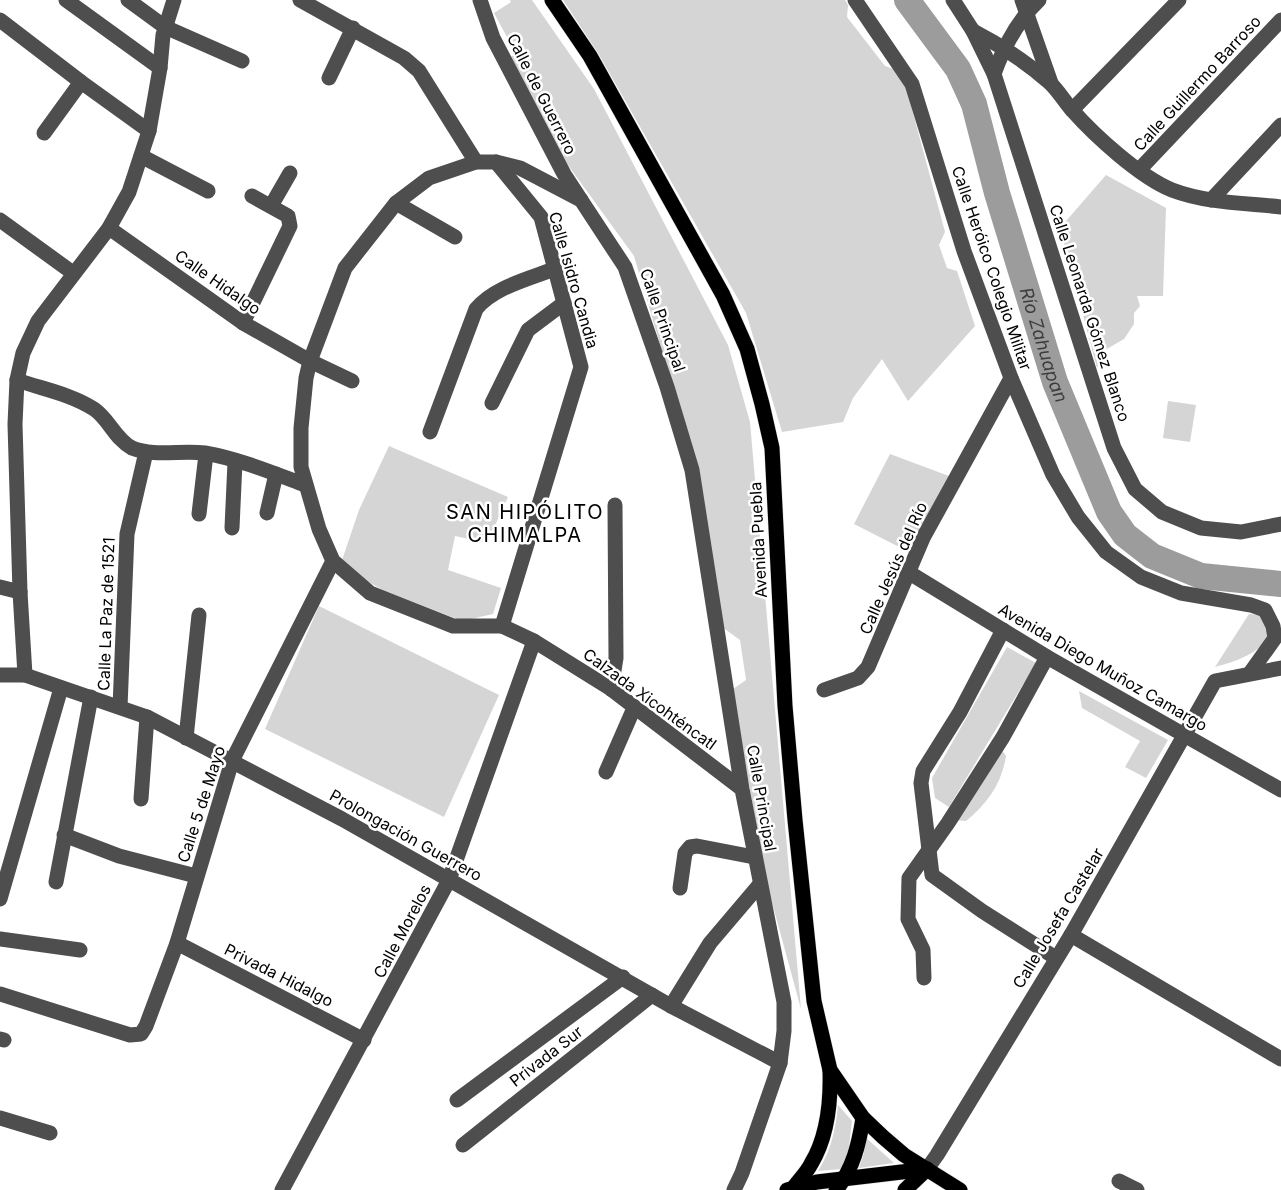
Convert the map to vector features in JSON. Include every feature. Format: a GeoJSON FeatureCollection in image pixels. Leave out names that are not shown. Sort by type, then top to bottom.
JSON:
{"type":"FeatureCollection","features":[{"type":"Feature","properties":{"kind":"main road","name":"Avenida Puebla"},"geometry":{"type":"LineString","coordinates":[[552,0],[590,56],[723,295],[747,349],[762,404],[772,448],[785,695],[795,820],[814,1001],[830,1070],[863,1118],[904,1155],[960,1190]]}},
{"type":"Feature","properties":{"kind":"main road"},"geometry":{"type":"LineString","coordinates":[[790,1188],[811,1164],[821,1142],[827,1119],[830,1070]]}},
{"type":"Feature","properties":{"kind":"main road"},"geometry":{"type":"LineString","coordinates":[[841,1184],[860,1139],[863,1118]]}},
{"type":"Feature","properties":{"kind":"main road"},"geometry":{"type":"LineString","coordinates":[[790,1188],[841,1184],[927,1169]]}},
{"type":"Feature","properties":{"kind":"main road"},"geometry":{"type":"LineString","coordinates":[[905,1190],[927,1169]]}},
{"type":"Feature","properties":{"kind":"street"},"geometry":{"type":"LineString","coordinates":[[66,0],[160,68]]}},
{"type":"Feature","properties":{"kind":"street"},"geometry":{"type":"LineString","coordinates":[[128,0],[165,27],[242,61]]}},
{"type":"Feature","properties":{"kind":"street"},"geometry":{"type":"LineString","coordinates":[[26,675],[20,592],[15,424],[17,380],[23,353],[38,321],[109,228],[129,192],[148,131],[165,27],[174,0]]}},
{"type":"Feature","properties":{"kind":"street"},"geometry":{"type":"LineString","coordinates":[[300,0],[404,58],[419,71],[476,162]]}},
{"type":"Feature","properties":{"kind":"street","name":"Calle de Guerrero"},"geometry":{"type":"LineString","coordinates":[[480,0],[493,38],[564,174],[581,200]]}},
{"type":"Feature","properties":{"kind":"street","name":"Calle Heróico Colegio Militar"},"geometry":{"type":"LineString","coordinates":[[855,0],[912,84],[964,251],[1011,378],[1053,475],[1078,517],[1106,552],[1141,577],[1181,593],[1251,605],[1265,610],[1273,626],[1275,638],[1250,673]]}},
{"type":"Feature","properties":{"kind":"street"},"geometry":{"type":"LineString","coordinates":[[994,74],[1024,6],[1038,0]]}},
{"type":"Feature","properties":{"kind":"street"},"geometry":{"type":"LineString","coordinates":[[1072,110],[1179,0]]}},
{"type":"Feature","properties":{"kind":"street","name":"Calle Leonarda Gómez Blanco"},"geometry":{"type":"LineString","coordinates":[[960,1],[994,74],[1114,448],[1135,489],[1162,512],[1201,528],[1241,532],[1281,524]]}},
{"type":"Feature","properties":{"kind":"street"},"geometry":{"type":"LineString","coordinates":[[1024,6],[1051,83]]}},
{"type":"Feature","properties":{"kind":"street"},"geometry":{"type":"LineString","coordinates":[[0,20],[148,131]]}},
{"type":"Feature","properties":{"kind":"street","name":"Calle Guillermo Barroso"},"geometry":{"type":"LineString","coordinates":[[1139,170],[1281,20]]}},
{"type":"Feature","properties":{"kind":"street"},"geometry":{"type":"LineString","coordinates":[[329,78],[353,28]]}},
{"type":"Feature","properties":{"kind":"street"},"geometry":{"type":"LineString","coordinates":[[973,31],[1004,47],[1051,83],[1072,110],[1139,170],[1172,189],[1211,200],[1281,207]]}},
{"type":"Feature","properties":{"kind":"street"},"geometry":{"type":"LineString","coordinates":[[44,133],[81,82]]}},
{"type":"Feature","properties":{"kind":"street"},"geometry":{"type":"LineString","coordinates":[[1211,200],[1281,125]]}},
{"type":"Feature","properties":{"kind":"street"},"geometry":{"type":"LineString","coordinates":[[141,156],[208,191]]}},
{"type":"Feature","properties":{"kind":"street","name":"Calle Principal"},"geometry":{"type":"LineString","coordinates":[[502,626],[453,626],[370,593],[333,561],[319,529],[301,467],[301,428],[306,378],[310,361],[345,268],[396,203],[429,178],[476,162],[496,162],[519,168],[581,200],[625,267],[667,387],[692,470],[742,789],[784,1002],[784,1031],[780,1063],[734,1190]]}},
{"type":"Feature","properties":{"kind":"street","name":"Calle Isidro Candia"},"geometry":{"type":"LineString","coordinates":[[496,162],[541,217],[580,367],[502,626]]}},
{"type":"Feature","properties":{"kind":"street"},"geometry":{"type":"LineString","coordinates":[[271,206],[290,173]]}},
{"type":"Feature","properties":{"kind":"street"},"geometry":{"type":"LineString","coordinates":[[243,323],[290,226],[288,216],[252,196]]}},
{"type":"Feature","properties":{"kind":"street"},"geometry":{"type":"LineString","coordinates":[[396,203],[455,237]]}},
{"type":"Feature","properties":{"kind":"street"},"geometry":{"type":"LineString","coordinates":[[0,220],[73,273]]}},
{"type":"Feature","properties":{"kind":"street","name":"Calle Hidalgo"},"geometry":{"type":"LineString","coordinates":[[109,228],[243,323],[310,361],[352,381]]}},
{"type":"Feature","properties":{"kind":"street"},"geometry":{"type":"LineString","coordinates":[[430,432],[476,309],[493,294],[554,269]]}},
{"type":"Feature","properties":{"kind":"street"},"geometry":{"type":"LineString","coordinates":[[492,403],[528,330],[564,303]]}},
{"type":"Feature","properties":{"kind":"street","name":"Calle Jesús del Río"},"geometry":{"type":"LineString","coordinates":[[825,690],[858,678],[868,667],[922,538],[1011,378]]}},
{"type":"Feature","properties":{"kind":"street"},"geometry":{"type":"LineString","coordinates":[[17,380],[74,399],[96,410],[118,438],[130,447],[146,452],[180,451],[206,454],[276,474],[305,485]]}},
{"type":"Feature","properties":{"kind":"street","name":"Calle La Paz de 1521"},"geometry":{"type":"LineString","coordinates":[[120,707],[127,534],[146,452]]}},
{"type":"Feature","properties":{"kind":"street"},"geometry":{"type":"LineString","coordinates":[[199,514],[206,454]]}},
{"type":"Feature","properties":{"kind":"street"},"geometry":{"type":"LineString","coordinates":[[232,528],[235,462]]}},
{"type":"Feature","properties":{"kind":"street"},"geometry":{"type":"LineString","coordinates":[[267,513],[276,474]]}},
{"type":"Feature","properties":{"kind":"street"},"geometry":{"type":"LineString","coordinates":[[611,689],[616,658],[615,505]]}},
{"type":"Feature","properties":{"kind":"street"},"geometry":{"type":"LineString","coordinates":[[1241,532],[1281,531]]}},
{"type":"Feature","properties":{"kind":"street","name":"Calle 5 de Mayo"},"geometry":{"type":"LineString","coordinates":[[0,994],[130,1035],[141,1034],[177,943],[232,760],[333,561]]}},
{"type":"Feature","properties":{"kind":"street","name":"Avenida Diego Muñoz Camargo"},"geometry":{"type":"LineString","coordinates":[[908,572],[1047,657],[1281,790]]}},
{"type":"Feature","properties":{"kind":"street"},"geometry":{"type":"LineString","coordinates":[[0,587],[20,592]]}},
{"type":"Feature","properties":{"kind":"street"},"geometry":{"type":"LineString","coordinates":[[186,738],[199,615]]}},
{"type":"Feature","properties":{"kind":"street","name":"Calzada Xicohténcatl"},"geometry":{"type":"LineString","coordinates":[[502,626],[534,641],[611,689],[742,789]]}},
{"type":"Feature","properties":{"kind":"street"},"geometry":{"type":"LineString","coordinates":[[1003,630],[960,712],[923,771],[921,783],[932,875],[982,911],[1056,958]]}},
{"type":"Feature","properties":{"kind":"street","name":"Calle Morelos"},"geometry":{"type":"LineString","coordinates":[[282,1190],[449,880],[534,641]]}},
{"type":"Feature","properties":{"kind":"street"},"geometry":{"type":"LineString","coordinates":[[924,978],[923,950],[908,919],[909,878],[930,850],[1003,737],[1047,657]]}},
{"type":"Feature","properties":{"kind":"street"},"geometry":{"type":"LineString","coordinates":[[1250,673],[1281,668]]}},
{"type":"Feature","properties":{"kind":"street","name":"Calle Josefa Castelar"},"geometry":{"type":"LineString","coordinates":[[927,1169],[1071,935],[1215,681],[1250,673]]}},
{"type":"Feature","properties":{"kind":"street","name":"Prolongación Guerrero"},"geometry":{"type":"LineString","coordinates":[[0,675],[26,675],[147,717],[342,819],[671,1006],[780,1063]]}},
{"type":"Feature","properties":{"kind":"street"},"geometry":{"type":"LineString","coordinates":[[0,899],[61,688]]}},
{"type":"Feature","properties":{"kind":"street"},"geometry":{"type":"LineString","coordinates":[[56,882],[91,697]]}},
{"type":"Feature","properties":{"kind":"street"},"geometry":{"type":"LineString","coordinates":[[606,772],[634,708]]}},
{"type":"Feature","properties":{"kind":"street"},"geometry":{"type":"LineString","coordinates":[[141,799],[147,717]]}},
{"type":"Feature","properties":{"kind":"street"},"geometry":{"type":"LineString","coordinates":[[64,835],[119,856],[196,876]]}},
{"type":"Feature","properties":{"kind":"street"},"geometry":{"type":"LineString","coordinates":[[680,888],[685,854],[690,847],[697,846],[754,857]]}},
{"type":"Feature","properties":{"kind":"street"},"geometry":{"type":"LineString","coordinates":[[671,1006],[710,943],[760,884]]}},
{"type":"Feature","properties":{"kind":"street"},"geometry":{"type":"LineString","coordinates":[[1071,935],[1281,1059]]}},
{"type":"Feature","properties":{"kind":"street"},"geometry":{"type":"LineString","coordinates":[[0,939],[80,950]]}},
{"type":"Feature","properties":{"kind":"street","name":"Privada Hidalgo"},"geometry":{"type":"LineString","coordinates":[[177,943],[364,1040]]}},
{"type":"Feature","properties":{"kind":"street"},"geometry":{"type":"LineString","coordinates":[[458,1100],[622,977]]}},
{"type":"Feature","properties":{"kind":"street","name":"Privada Sur"},"geometry":{"type":"LineString","coordinates":[[463,1145],[652,995]]}},
{"type":"Feature","properties":{"kind":"street"},"geometry":{"type":"LineString","coordinates":[[0,1118],[50,1133]]}},
{"type":"Feature","properties":{"kind":"street"},"geometry":{"type":"LineString","coordinates":[[1119,1181],[1137,1190]]}},
{"type":"Feature","properties":{"kind":"shaded area"},"geometry":{"type":"Polygon","coordinates":[[[510,0],[532,0],[594,89],[728,345],[750,422],[801,1009],[764,873],[733,689],[746,680],[740,640],[722,627],[696,466],[634,256],[549,139],[503,61],[516,54],[494,13],[511,2],[510,0]]]}},
{"type":"Feature","properties":{"kind":"shaded area"},"geometry":{"type":"Polygon","coordinates":[[[563,0],[845,0],[848,5],[847,17],[885,66],[902,72],[945,232],[939,245],[947,268],[957,271],[975,326],[908,401],[882,359],[853,398],[843,422],[782,432],[746,313],[598,53],[563,0]]]}},
{"type":"Feature","properties":{"kind":"shaded area"},"geometry":{"type":"Polygon","coordinates":[[[1106,175],[1166,208],[1163,296],[1137,296],[1140,306],[1134,313],[1134,324],[1124,339],[1105,350],[1097,368],[1060,228],[1106,175]]]}},
{"type":"Feature","properties":{"kind":"shaded area"},"geometry":{"type":"Polygon","coordinates":[[[1168,401],[1196,405],[1190,442],[1163,438],[1168,401]]]}},
{"type":"Feature","properties":{"kind":"shaded area"},"geometry":{"type":"Polygon","coordinates":[[[389,446],[508,497],[487,543],[455,536],[448,570],[501,588],[493,614],[462,621],[383,590],[340,566],[359,510],[389,446]]]}},
{"type":"Feature","properties":{"kind":"shaded area"},"geometry":{"type":"Polygon","coordinates":[[[890,454],[949,476],[909,552],[854,524],[890,454]]]}},
{"type":"Feature","properties":{"kind":"shaded area"},"geometry":{"type":"Polygon","coordinates":[[[319,606],[499,695],[444,817],[265,729],[319,606]]]}},
{"type":"Feature","properties":{"kind":"shaded area"},"geometry":{"type":"Polygon","coordinates":[[[1249,614],[1261,615],[1270,634],[1266,641],[1247,656],[1215,667],[1249,614]]]}},
{"type":"Feature","properties":{"kind":"shaded area"},"geometry":{"type":"Polygon","coordinates":[[[1007,647],[1036,663],[949,807],[935,798],[932,778],[1007,647]]]}},
{"type":"Feature","properties":{"kind":"shaded area"},"geometry":{"type":"Polygon","coordinates":[[[1079,691],[1168,740],[1146,778],[1125,767],[1140,741],[1082,708],[1079,691]]]}},
{"type":"Feature","properties":{"kind":"shaded area"},"geometry":{"type":"Polygon","coordinates":[[[999,746],[1006,756],[997,784],[981,807],[966,821],[953,820],[999,746]]]}},
{"type":"Feature","properties":{"kind":"shaded area"},"geometry":{"type":"Polygon","coordinates":[[[838,1105],[852,1121],[848,1154],[841,1169],[818,1171],[832,1139],[838,1105]]]}},
{"type":"Feature","properties":{"kind":"shaded area"},"geometry":{"type":"Polygon","coordinates":[[[865,1137],[894,1163],[859,1168],[864,1153],[865,1137]]]}},
{"type":"Feature","properties":{"kind":"waterway","name":"Río Zahuapan"},"geometry":{"type":"LineString","coordinates":[[907,0],[958,69],[974,104],[997,193],[1055,382],[1109,512],[1125,535],[1152,556],[1201,576],[1281,584]]}},
{"type":"Feature","properties":{"kind":"district","name":"SAN HIPÓLITO CHIMALPA"},"geometry":{"type":"Point","coordinates":[525,524]}}]}
